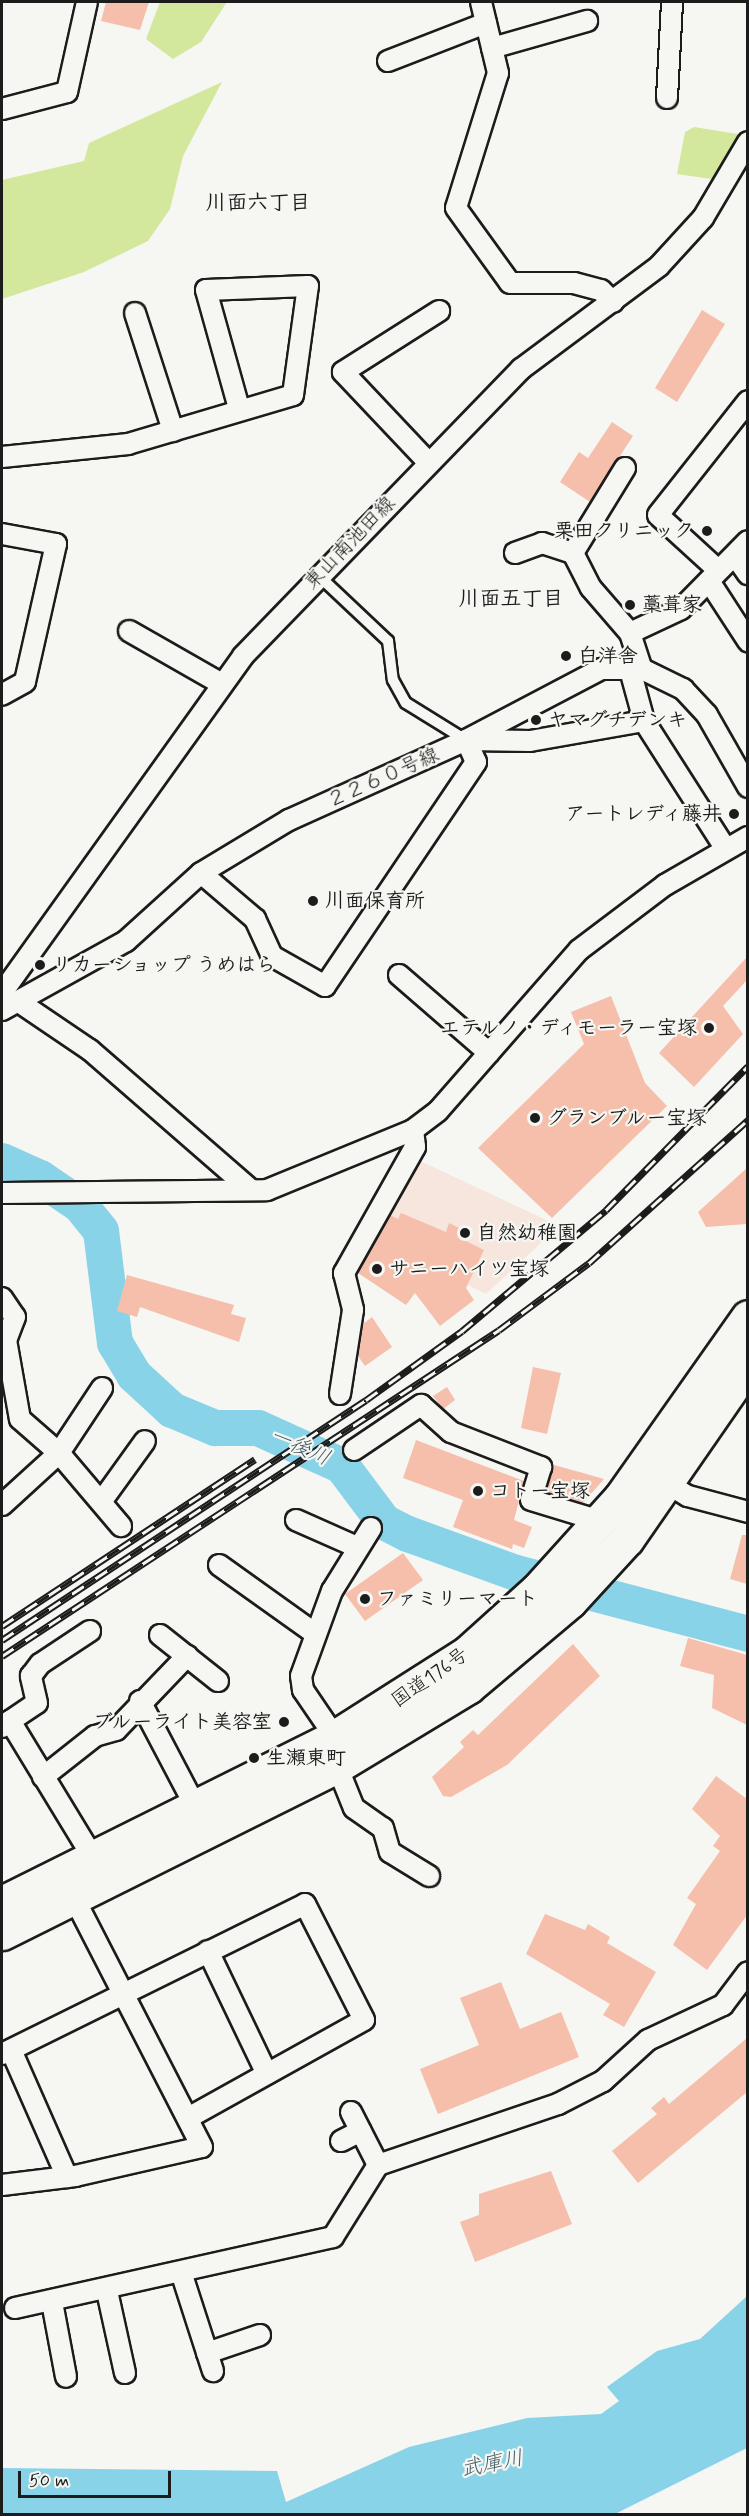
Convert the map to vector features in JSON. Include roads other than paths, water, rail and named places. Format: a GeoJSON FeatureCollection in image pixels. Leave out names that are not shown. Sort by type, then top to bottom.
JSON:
{"type":"FeatureCollection","features":[{"type":"Feature","properties":{"kind":"highway","name":"国道176号"},"geometry":{"type":"LineString","coordinates":[[2,1933],[68,1886],[99,1869],[468,1687],[580,1590],[655,1476],[747,1317]]}},
{"type":"Feature","properties":{"kind":"highway","name":"国道176号"},"geometry":{"type":"LineString","coordinates":[[99,1869],[194,1804],[336,1752],[467,1653],[548,1580],[600,1521],[655,1476],[747,1364]]}},
{"type":"Feature","properties":{"kind":"highway","name":"国道176号"},"geometry":{"type":"LineString","coordinates":[[2,1903],[68,1886]]}},
{"type":"Feature","properties":{"kind":"street"},"geometry":{"type":"LineString","coordinates":[[2,109],[67,92],[87,2]]}},
{"type":"Feature","properties":{"kind":"street"},"geometry":{"type":"LineString","coordinates":[[481,2],[498,73],[456,208],[510,283],[574,283],[601,290],[613,302]]}},
{"type":"Feature","properties":{"kind":"street"},"geometry":{"type":"LineString","coordinates":[[667,98],[672,2]]}},
{"type":"Feature","properties":{"kind":"street"},"geometry":{"type":"LineString","coordinates":[[492,48],[587,21]]}},
{"type":"Feature","properties":{"kind":"street"},"geometry":{"type":"LineString","coordinates":[[388,61],[486,22]]}},
{"type":"Feature","properties":{"kind":"street","name":"東山南池田線"},"geometry":{"type":"LineString","coordinates":[[7,1001],[222,684],[319,576],[521,369],[659,266],[703,218],[747,143]]}},
{"type":"Feature","properties":{"kind":"street"},"geometry":{"type":"LineString","coordinates":[[2,457],[128,444],[239,408],[293,394],[308,286],[206,290],[239,408]]}},
{"type":"Feature","properties":{"kind":"street"},"geometry":{"type":"LineString","coordinates":[[428,462],[343,372],[439,311]]}},
{"type":"Feature","properties":{"kind":"street"},"geometry":{"type":"LineString","coordinates":[[135,313],[173,431]]}},
{"type":"Feature","properties":{"kind":"street"},"geometry":{"type":"LineString","coordinates":[[747,401],[658,514],[713,576],[747,641]]}},
{"type":"Feature","properties":{"kind":"street"},"geometry":{"type":"LineString","coordinates":[[573,553],[625,468]]}},
{"type":"Feature","properties":{"kind":"street"},"geometry":{"type":"LineString","coordinates":[[2,534],[56,544],[24,682],[2,694]]}},
{"type":"Feature","properties":{"kind":"street"},"geometry":{"type":"LineString","coordinates":[[630,633],[681,609],[713,576],[736,557],[747,541]]}},
{"type":"Feature","properties":{"kind":"street"},"geometry":{"type":"LineString","coordinates":[[515,553],[542,543],[573,553],[591,588],[630,633],[644,721],[726,849]]}},
{"type":"Feature","properties":{"kind":"street"},"geometry":{"type":"LineString","coordinates":[[736,557],[747,574]]}},
{"type":"Feature","properties":{"kind":"street"},"geometry":{"type":"LineString","coordinates":[[129,631],[222,684]]}},
{"type":"Feature","properties":{"kind":"street"},"geometry":{"type":"LineString","coordinates":[[635,667],[682,689],[707,715],[747,787]]}},
{"type":"Feature","properties":{"kind":"street","name":"２２６０号線"},"geometry":{"type":"LineString","coordinates":[[7,1001],[126,941],[201,873],[289,820],[466,740],[602,669],[635,667]]}},
{"type":"Feature","properties":{"kind":"street"},"geometry":{"type":"LineString","coordinates":[[201,873],[255,919],[272,956],[325,986],[476,762],[466,740],[530,741],[644,721]]}},
{"type":"Feature","properties":{"kind":"street"},"geometry":{"type":"LineString","coordinates":[[2,1193],[267,1190],[413,1130],[438,1111],[579,950],[665,885],[747,837]]}},
{"type":"Feature","properties":{"kind":"street"},"geometry":{"type":"LineString","coordinates":[[399,975],[489,1053]]}},
{"type":"Feature","properties":{"kind":"street"},"geometry":{"type":"LineString","coordinates":[[7,1001],[90,1050],[250,1189]]}},
{"type":"Feature","properties":{"kind":"street"},"geometry":{"type":"LineString","coordinates":[[340,1394],[353,1310],[344,1274],[415,1147],[413,1130]]}},
{"type":"Feature","properties":{"kind":"street"},"geometry":{"type":"LineString","coordinates":[[2,1298],[15,1317],[6,1340],[20,1419],[59,1453],[122,1526]]}},
{"type":"Feature","properties":{"kind":"street"},"geometry":{"type":"LineString","coordinates":[[2,1505],[59,1453],[102,1388]]}},
{"type":"Feature","properties":{"kind":"street"},"geometry":{"type":"LineString","coordinates":[[354,1450],[421,1405],[451,1431],[541,1467],[531,1500],[600,1521]]}},
{"type":"Feature","properties":{"kind":"street"},"geometry":{"type":"LineString","coordinates":[[101,1502],[145,1441]]}},
{"type":"Feature","properties":{"kind":"street"},"geometry":{"type":"LineString","coordinates":[[655,1476],[688,1496],[747,1512]]}},
{"type":"Feature","properties":{"kind":"street"},"geometry":{"type":"LineString","coordinates":[[296,1520],[357,1547]]}},
{"type":"Feature","properties":{"kind":"street"},"geometry":{"type":"LineString","coordinates":[[371,1528],[357,1547],[313,1632],[301,1676],[303,1690],[336,1752],[354,1808],[383,1828],[390,1852],[429,1876]]}},
{"type":"Feature","properties":{"kind":"street"},"geometry":{"type":"LineString","coordinates":[[219,1565],[313,1632]]}},
{"type":"Feature","properties":{"kind":"street"},"geometry":{"type":"LineString","coordinates":[[90,1631],[40,1664],[32,1676],[37,1703],[6,1724],[43,1777],[99,1869]]}},
{"type":"Feature","properties":{"kind":"street"},"geometry":{"type":"LineString","coordinates":[[160,1635],[218,1681]]}},
{"type":"Feature","properties":{"kind":"street"},"geometry":{"type":"LineString","coordinates":[[43,1777],[94,1736],[116,1730],[140,1701],[187,1656]]}},
{"type":"Feature","properties":{"kind":"street"},"geometry":{"type":"LineString","coordinates":[[140,1701],[194,1804]]}},
{"type":"Feature","properties":{"kind":"street"},"geometry":{"type":"LineString","coordinates":[[2,2185],[67,2177],[202,2147],[68,1886]]}},
{"type":"Feature","properties":{"kind":"street"},"geometry":{"type":"LineString","coordinates":[[67,2177],[6,2052],[305,1905],[364,2020],[188,2118]]}},
{"type":"Feature","properties":{"kind":"street"},"geometry":{"type":"LineString","coordinates":[[208,1951],[267,2074]]}},
{"type":"Feature","properties":{"kind":"street"},"geometry":{"type":"LineString","coordinates":[[8,2309],[182,2275],[333,2238],[378,2166],[558,2104],[594,2086],[648,2040],[723,2005],[747,1972]]}},
{"type":"Feature","properties":{"kind":"street"},"geometry":{"type":"LineString","coordinates":[[351,2112],[378,2166]]}},
{"type":"Feature","properties":{"kind":"street"},"geometry":{"type":"LineString","coordinates":[[341,2141],[361,2131]]}},
{"type":"Feature","properties":{"kind":"street"},"geometry":{"type":"LineString","coordinates":[[182,2275],[210,2362],[260,2335]]}},
{"type":"Feature","properties":{"kind":"street"},"geometry":{"type":"LineString","coordinates":[[107,2291],[125,2373]]}},
{"type":"Feature","properties":{"kind":"street"},"geometry":{"type":"LineString","coordinates":[[52,2302],[66,2377]]}},
{"type":"Feature","properties":{"kind":"lane"},"geometry":{"type":"LineString","coordinates":[[319,576],[388,640],[393,680],[406,703],[466,740]]}},
{"type":"Feature","properties":{"kind":"water","name":"武庫川"},"geometry":{"type":"Polygon","coordinates":[[[747,2296],[747,2448],[615,2514],[2,2514],[2,2468],[277,2471],[286,2502],[409,2447],[527,2418],[601,2414],[619,2401],[607,2387],[657,2351],[700,2339],[747,2296]]]}},
{"type":"Feature","properties":{"kind":"waterway","name":"一後川"},"geometry":{"type":"LineString","coordinates":[[2,1161],[40,1178],[80,1205],[101,1231],[115,1343],[134,1375],[172,1410],[215,1428],[258,1428],[342,1466],[384,1522],[408,1534],[516,1573],[748,1634]]}},
{"type":"Feature","properties":{"kind":"railway"},"geometry":{"type":"LineString","coordinates":[[2,1640],[366,1400],[462,1331],[606,1210],[748,1066]]}},
{"type":"Feature","properties":{"kind":"railway"},"geometry":{"type":"LineString","coordinates":[[2,1656],[499,1330],[589,1263],[748,1120]]}},
{"type":"Feature","properties":{"kind":"railway"},"geometry":{"type":"LineString","coordinates":[[2,1626],[255,1459]]}},
{"type":"Feature","properties":{"kind":"place","name":"栗田クリニック"},"geometry":{"type":"Point","coordinates":[707,531]}},
{"type":"Feature","properties":{"kind":"place","name":"藁葺家"},"geometry":{"type":"Point","coordinates":[630,605]}},
{"type":"Feature","properties":{"kind":"place","name":"白洋舎"},"geometry":{"type":"Point","coordinates":[566,656]}},
{"type":"Feature","properties":{"kind":"place","name":"ヤマグチデンキ"},"geometry":{"type":"Point","coordinates":[536,720]}},
{"type":"Feature","properties":{"kind":"place","name":"アートレディ藤井"},"geometry":{"type":"Point","coordinates":[734,814]}},
{"type":"Feature","properties":{"kind":"place","name":"川面保育所"},"geometry":{"type":"Point","coordinates":[313,901]}},
{"type":"Feature","properties":{"kind":"place","name":"リカーショップ うめはら"},"geometry":{"type":"Point","coordinates":[40,965]}},
{"type":"Feature","properties":{"kind":"place","name":"エテルノ・ディモーラー宝塚"},"geometry":{"type":"Point","coordinates":[709,1028]}},
{"type":"Feature","properties":{"kind":"place","name":"グランブルー宝塚"},"geometry":{"type":"Point","coordinates":[535,1118]}},
{"type":"Feature","properties":{"kind":"place","name":"自然幼稚園"},"geometry":{"type":"Point","coordinates":[465,1233]}},
{"type":"Feature","properties":{"kind":"place","name":"サニーハイツ宝塚"},"geometry":{"type":"Point","coordinates":[377,1269]}},
{"type":"Feature","properties":{"kind":"place","name":"コトー宝塚"},"geometry":{"type":"Point","coordinates":[478,1491]}},
{"type":"Feature","properties":{"kind":"place","name":"ファミリーマート"},"geometry":{"type":"Point","coordinates":[365,1599]}},
{"type":"Feature","properties":{"kind":"place","name":"ブルーライト美容室"},"geometry":{"type":"Point","coordinates":[284,1722]}},
{"type":"Feature","properties":{"kind":"place","name":"生瀬東町"},"geometry":{"type":"Point","coordinates":[254,1758]}},
{"type":"Feature","properties":{"kind":"district","name":"川面六丁目"},"geometry":{"type":"Point","coordinates":[258,203]}},
{"type":"Feature","properties":{"kind":"district","name":"川面五丁目"},"geometry":{"type":"Point","coordinates":[511,599]}}]}
